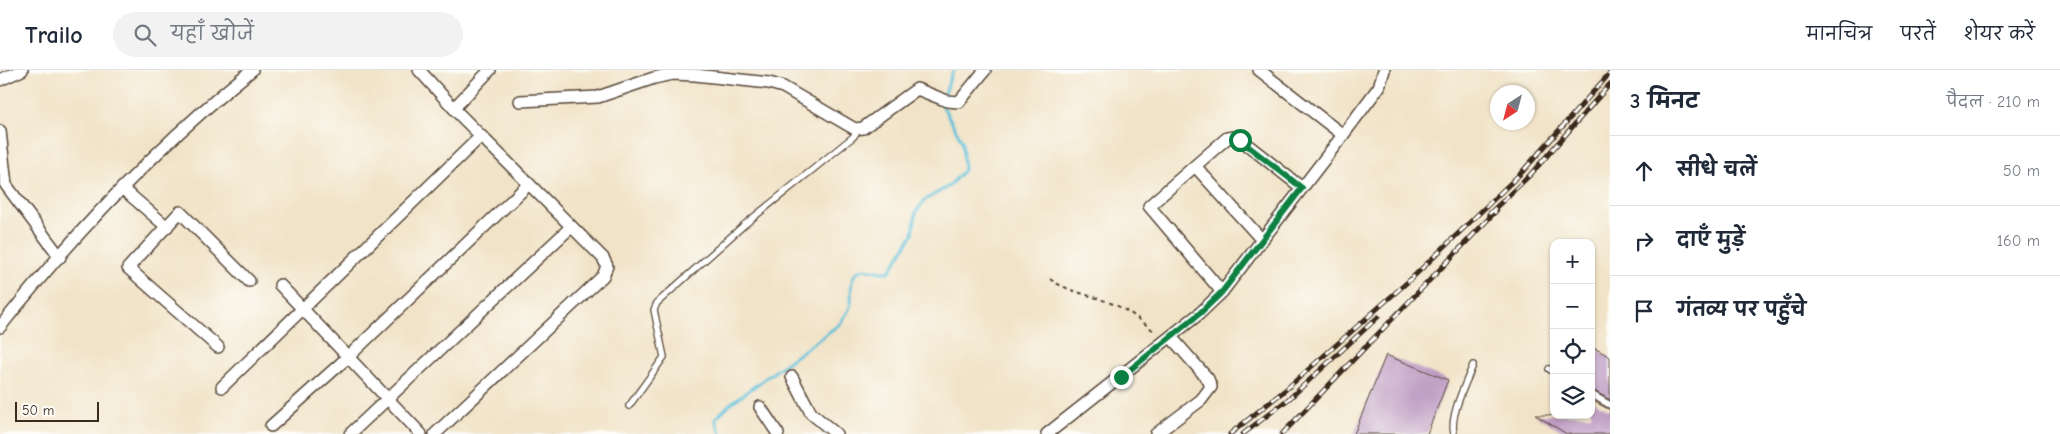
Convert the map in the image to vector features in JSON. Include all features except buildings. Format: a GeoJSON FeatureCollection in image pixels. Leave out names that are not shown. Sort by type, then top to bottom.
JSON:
{"type":"FeatureCollection","features":[{"type":"Feature","properties":{"kind":"street"},"geometry":{"type":"LineString","coordinates":[[0,80],[22,70]]}},
{"type":"Feature","properties":{"kind":"street"},"geometry":{"type":"LineString","coordinates":[[419,70],[454,108],[603,258],[607,266],[603,276],[435,434]]}},
{"type":"Feature","properties":{"kind":"street"},"geometry":{"type":"LineString","coordinates":[[454,108],[490,70]]}},
{"type":"Feature","properties":{"kind":"street"},"geometry":{"type":"LineString","coordinates":[[520,101],[598,97],[654,78],[673,74],[695,75],[769,83],[783,87],[848,126],[859,129],[914,90],[923,90],[947,101],[959,102],[985,70]]}},
{"type":"Feature","properties":{"kind":"street"},"geometry":{"type":"LineString","coordinates":[[1259,70],[1343,135]]}},
{"type":"Feature","properties":{"kind":"street"},"geometry":{"type":"LineString","coordinates":[[1047,434],[1199,314],[1222,292],[1343,135],[1378,87],[1384,70]]}},
{"type":"Feature","properties":{"kind":"street"},"geometry":{"type":"LineString","coordinates":[[0,327],[122,188],[161,149],[245,72]]}},
{"type":"Feature","properties":{"kind":"street"},"geometry":{"type":"LineString","coordinates":[[0,131],[6,185],[60,257]]}},
{"type":"Feature","properties":{"kind":"street"},"geometry":{"type":"LineString","coordinates":[[222,387],[482,136]]}},
{"type":"Feature","properties":{"kind":"street"},"geometry":{"type":"LineString","coordinates":[[1222,292],[1149,206],[1227,138],[1240,140],[1302,188]]}},
{"type":"Feature","properties":{"kind":"street"},"geometry":{"type":"LineString","coordinates":[[1195,166],[1262,240]]}},
{"type":"Feature","properties":{"kind":"street"},"geometry":{"type":"LineString","coordinates":[[270,426],[348,357],[529,184]]}},
{"type":"Feature","properties":{"kind":"street"},"geometry":{"type":"LineString","coordinates":[[122,188],[167,226]]}},
{"type":"Feature","properties":{"kind":"street"},"geometry":{"type":"LineString","coordinates":[[218,347],[128,268],[180,212],[249,281]]}},
{"type":"Feature","properties":{"kind":"street"},"geometry":{"type":"LineString","coordinates":[[350,434],[571,227]]}},
{"type":"Feature","properties":{"kind":"street"},"geometry":{"type":"LineString","coordinates":[[280,285],[421,434]]}},
{"type":"Feature","properties":{"kind":"street"},"geometry":{"type":"LineString","coordinates":[[1156,434],[1201,400],[1212,387],[1208,379],[1168,339]]}},
{"type":"Feature","properties":{"kind":"street"},"geometry":{"type":"LineString","coordinates":[[792,377],[812,413],[836,434]]}},
{"type":"Feature","properties":{"kind":"street"},"geometry":{"type":"LineString","coordinates":[[760,407],[778,434]]}},
{"type":"Feature","properties":{"kind":"lane"},"geometry":{"type":"LineString","coordinates":[[629,406],[664,357],[654,310],[657,303],[744,225],[853,137],[859,129]]}},
{"type":"Feature","properties":{"kind":"lane"},"geometry":{"type":"LineString","coordinates":[[1454,434],[1452,425],[1472,365]]}},
{"type":"Feature","properties":{"kind":"lane"},"geometry":{"type":"LineString","coordinates":[[1595,396],[1610,405]]}},
{"type":"Feature","properties":{"kind":"path"},"geometry":{"type":"LineString","coordinates":[[1050,279],[1070,290],[1096,297],[1123,308],[1168,339]]}},
{"type":"Feature","properties":{"kind":"waterway"},"geometry":{"type":"LineString","coordinates":[[943,96],[954,70]]}},
{"type":"Feature","properties":{"kind":"waterway"},"geometry":{"type":"LineString","coordinates":[[721,434],[715,419],[730,404],[840,324],[850,307],[851,286],[854,275],[864,269],[883,272],[890,271],[913,234],[916,212],[925,200],[949,186],[964,170],[962,141],[940,101]]}},
{"type":"Feature","properties":{"kind":"railway"},"geometry":{"type":"LineString","coordinates":[[1230,434],[1284,391],[1412,278],[1522,172],[1610,73]]}},
{"type":"Feature","properties":{"kind":"railway"},"geometry":{"type":"LineString","coordinates":[[1489,214],[1530,175],[1610,84]]}},
{"type":"Feature","properties":{"kind":"railway"},"geometry":{"type":"LineString","coordinates":[[1282,434],[1496,211]]}},
{"type":"Feature","properties":{"kind":"railway"},"geometry":{"type":"LineString","coordinates":[[1243,434],[1291,397],[1378,317]]}},
{"type":"Feature","properties":{"kind":"route"},"geometry":{"type":"LineString","coordinates":[[1121,377],[1199,314],[1222,292],[1302,188],[1240,140]]}}]}
